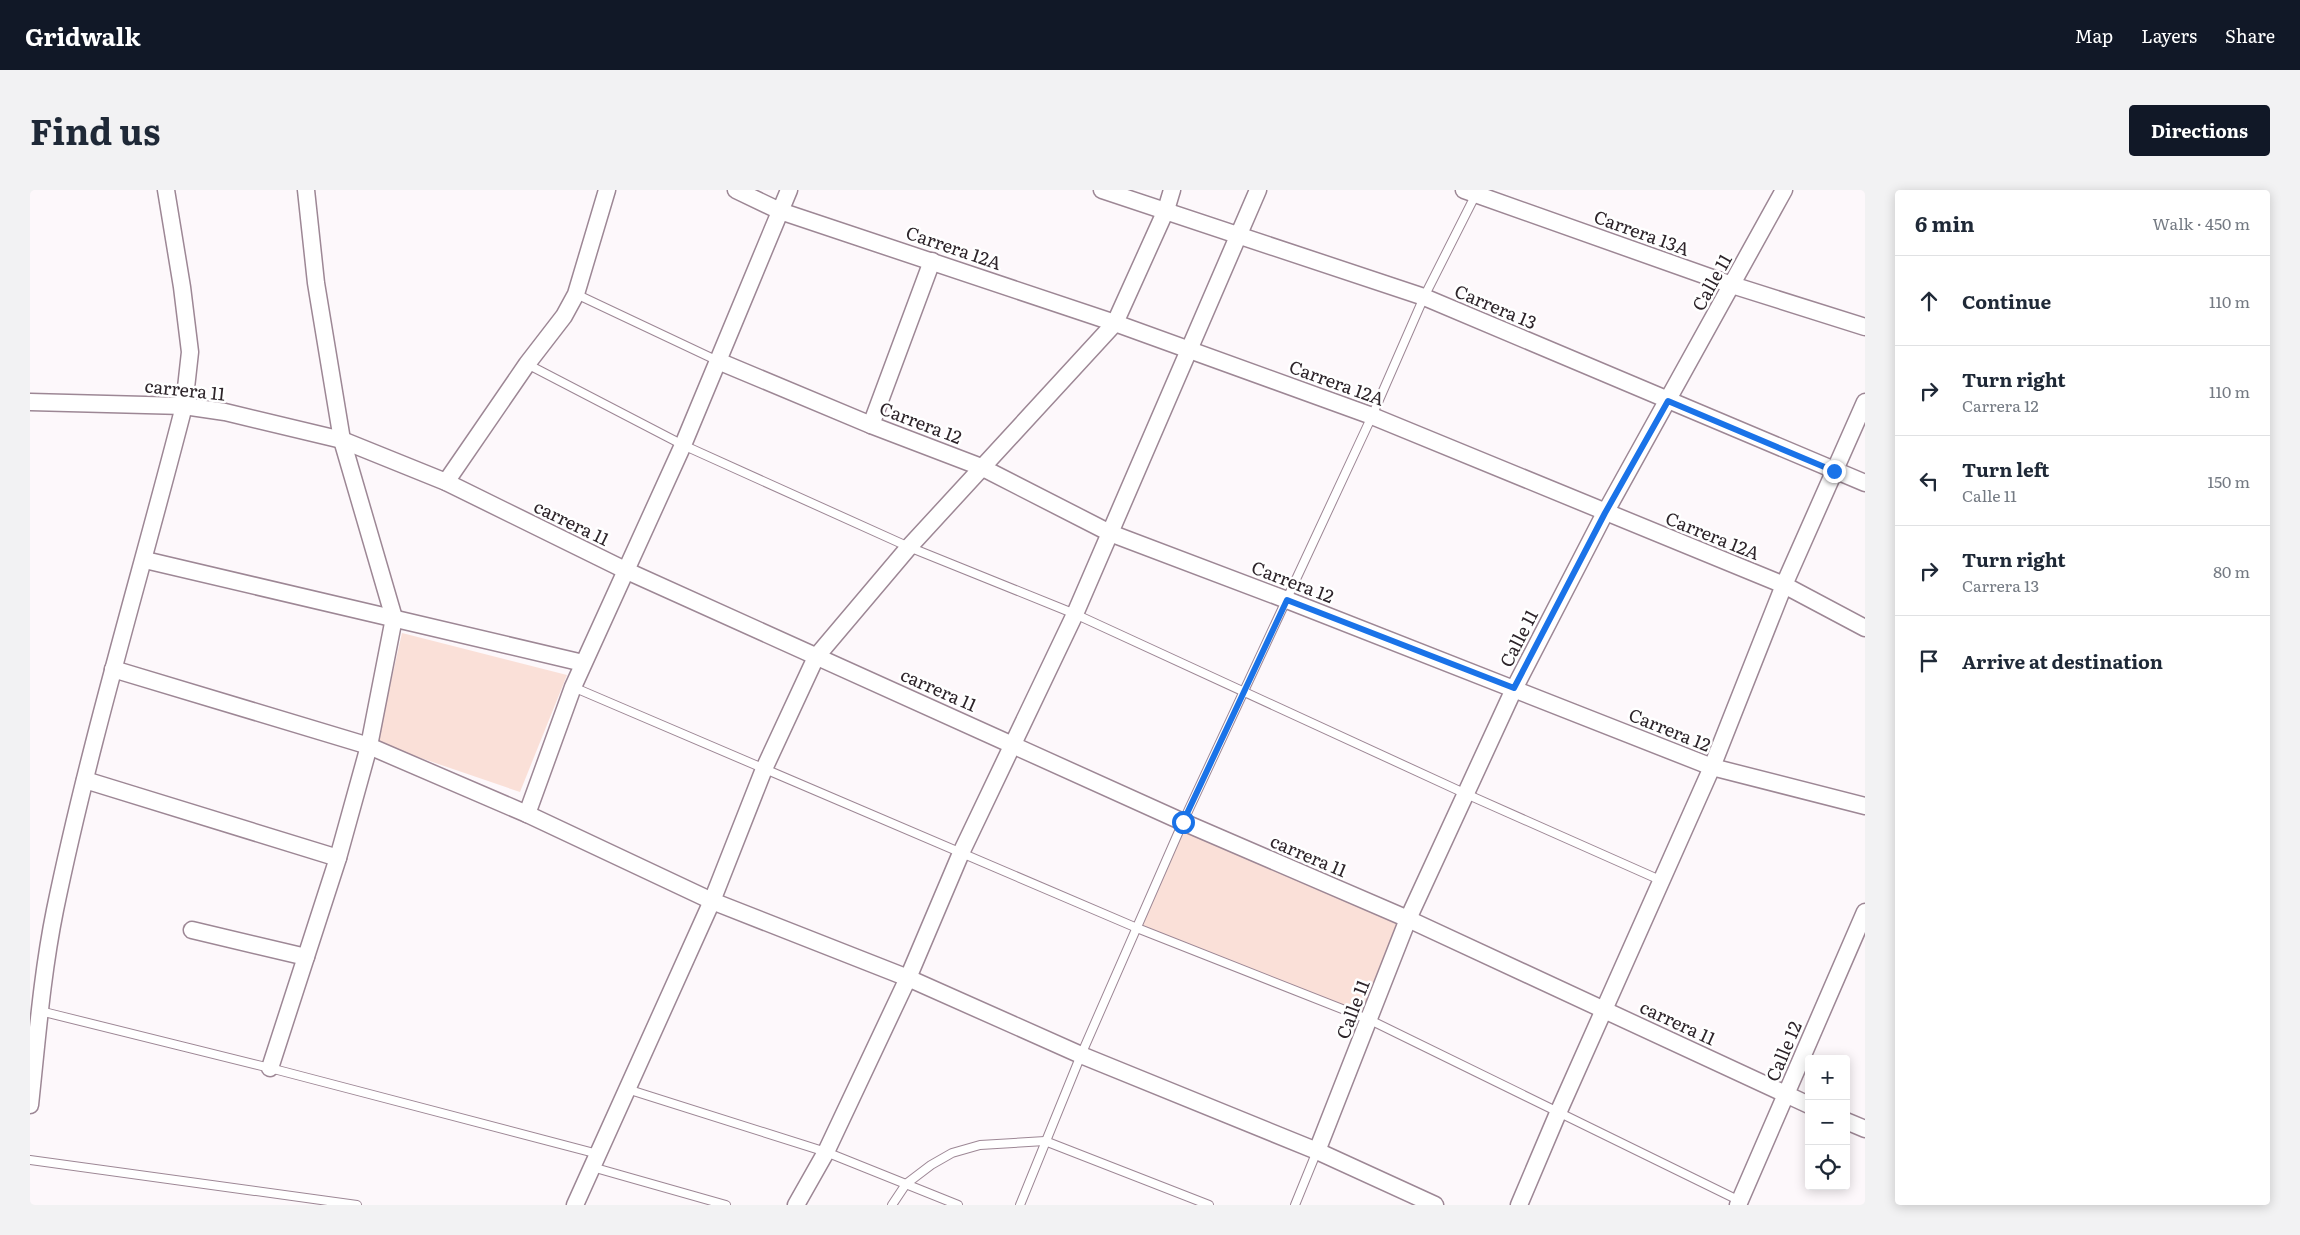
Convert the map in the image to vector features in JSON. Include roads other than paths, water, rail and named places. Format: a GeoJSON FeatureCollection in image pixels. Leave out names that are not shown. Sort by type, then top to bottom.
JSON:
{"type":"FeatureCollection","features":[{"type":"Feature","properties":{"kind":"street"},"geometry":{"type":"LineString","coordinates":[[30,1105],[40,1011],[55,912],[113,669],[145,560],[184,406],[190,352],[182,287],[166,190]]}},
{"type":"Feature","properties":{"kind":"street"},"geometry":{"type":"LineString","coordinates":[[270,1068],[338,858],[369,746],[394,618],[342,440],[316,283],[306,190]]}},
{"type":"Feature","properties":{"kind":"street"},"geometry":{"type":"LineString","coordinates":[[446,482],[527,364],[564,316],[576,294],[607,190]]}},
{"type":"Feature","properties":{"kind":"street","name":"Carrera 12A"},"geometry":{"type":"LineString","coordinates":[[736,190],[780,211],[932,260],[1115,323],[1372,416],[1784,585],[1865,628]]}},
{"type":"Feature","properties":{"kind":"street"},"geometry":{"type":"LineString","coordinates":[[527,814],[583,663],[627,571],[682,445],[789,190]]}},
{"type":"Feature","properties":{"kind":"street","name":"Carrera 13"},"geometry":{"type":"LineString","coordinates":[[1102,190],[1424,297],[1865,483]]}},
{"type":"Feature","properties":{"kind":"street"},"geometry":{"type":"LineString","coordinates":[[575,1205],[712,901],[764,769],[816,657],[909,547],[1115,323],[1166,210],[1172,190]]}},
{"type":"Feature","properties":{"kind":"street"},"geometry":{"type":"LineString","coordinates":[[796,1205],[826,1152],[908,978],[961,853],[1075,614],[1258,190]]}},
{"type":"Feature","properties":{"kind":"street","name":"Calle 11"},"geometry":{"type":"LineString","coordinates":[[1317,1152],[1408,920],[1464,793],[1514,688],[1605,513],[1784,190]]}},
{"type":"Feature","properties":{"kind":"street","name":"Carrera 13A"},"geometry":{"type":"LineString","coordinates":[[1472,191],[1732,286],[1865,327]]}},
{"type":"Feature","properties":{"kind":"street"},"geometry":{"type":"LineString","coordinates":[[871,425],[932,260]]}},
{"type":"Feature","properties":{"kind":"street","name":"Carrera 12"},"geometry":{"type":"LineString","coordinates":[[718,361],[871,425],[981,467],[1110,533],[1514,688],[1712,767],[1865,806]]}},
{"type":"Feature","properties":{"kind":"street","name":"carrera 11"},"geometry":{"type":"LineString","coordinates":[[30,402],[184,406],[225,412],[342,440],[446,482],[627,571],[1183,822],[1408,920],[1805,1103]]}},
{"type":"Feature","properties":{"kind":"street"},"geometry":{"type":"LineString","coordinates":[[1520,1205],[1660,880],[1712,767],[1784,585],[1865,402]]}},
{"type":"Feature","properties":{"kind":"street"},"geometry":{"type":"LineString","coordinates":[[145,560],[583,663]]}},
{"type":"Feature","properties":{"kind":"street"},"geometry":{"type":"LineString","coordinates":[[113,669],[369,746],[527,814],[712,901],[908,978],[1081,1055],[1317,1152],[1435,1205]]}},
{"type":"Feature","properties":{"kind":"street"},"geometry":{"type":"LineString","coordinates":[[85,780],[338,858]]}},
{"type":"Feature","properties":{"kind":"street","name":"Calle 12"},"geometry":{"type":"LineString","coordinates":[[1739,1203],[1865,912]]}},
{"type":"Feature","properties":{"kind":"street"},"geometry":{"type":"LineString","coordinates":[[192,930],[306,956]]}},
{"type":"Feature","properties":{"kind":"street"},"geometry":{"type":"LineString","coordinates":[[1850,1123],[1865,1129]]}},
{"type":"Feature","properties":{"kind":"lane"},"geometry":{"type":"LineString","coordinates":[[1020,1205],[1044,1141],[1183,822],[1372,416],[1472,191]]}},
{"type":"Feature","properties":{"kind":"lane"},"geometry":{"type":"LineString","coordinates":[[576,294],[718,361]]}},
{"type":"Feature","properties":{"kind":"lane"},"geometry":{"type":"LineString","coordinates":[[527,364],[682,445],[909,547],[1075,614],[1464,793],[1660,880]]}},
{"type":"Feature","properties":{"kind":"lane"},"geometry":{"type":"LineString","coordinates":[[573,687],[1136,928],[1370,1020],[1739,1203]]}},
{"type":"Feature","properties":{"kind":"lane"},"geometry":{"type":"LineString","coordinates":[[40,1011],[270,1068],[595,1161],[726,1205]]}},
{"type":"Feature","properties":{"kind":"lane"},"geometry":{"type":"LineString","coordinates":[[628,1089],[826,1152],[958,1205]]}},
{"type":"Feature","properties":{"kind":"lane"},"geometry":{"type":"LineString","coordinates":[[892,1205],[906,1184],[931,1165],[952,1153],[980,1145],[1044,1141],[1209,1205]]}},
{"type":"Feature","properties":{"kind":"lane"},"geometry":{"type":"LineString","coordinates":[[1294,1205],[1317,1152]]}},
{"type":"Feature","properties":{"kind":"lane"},"geometry":{"type":"LineString","coordinates":[[30,1160],[358,1205]]}}]}
